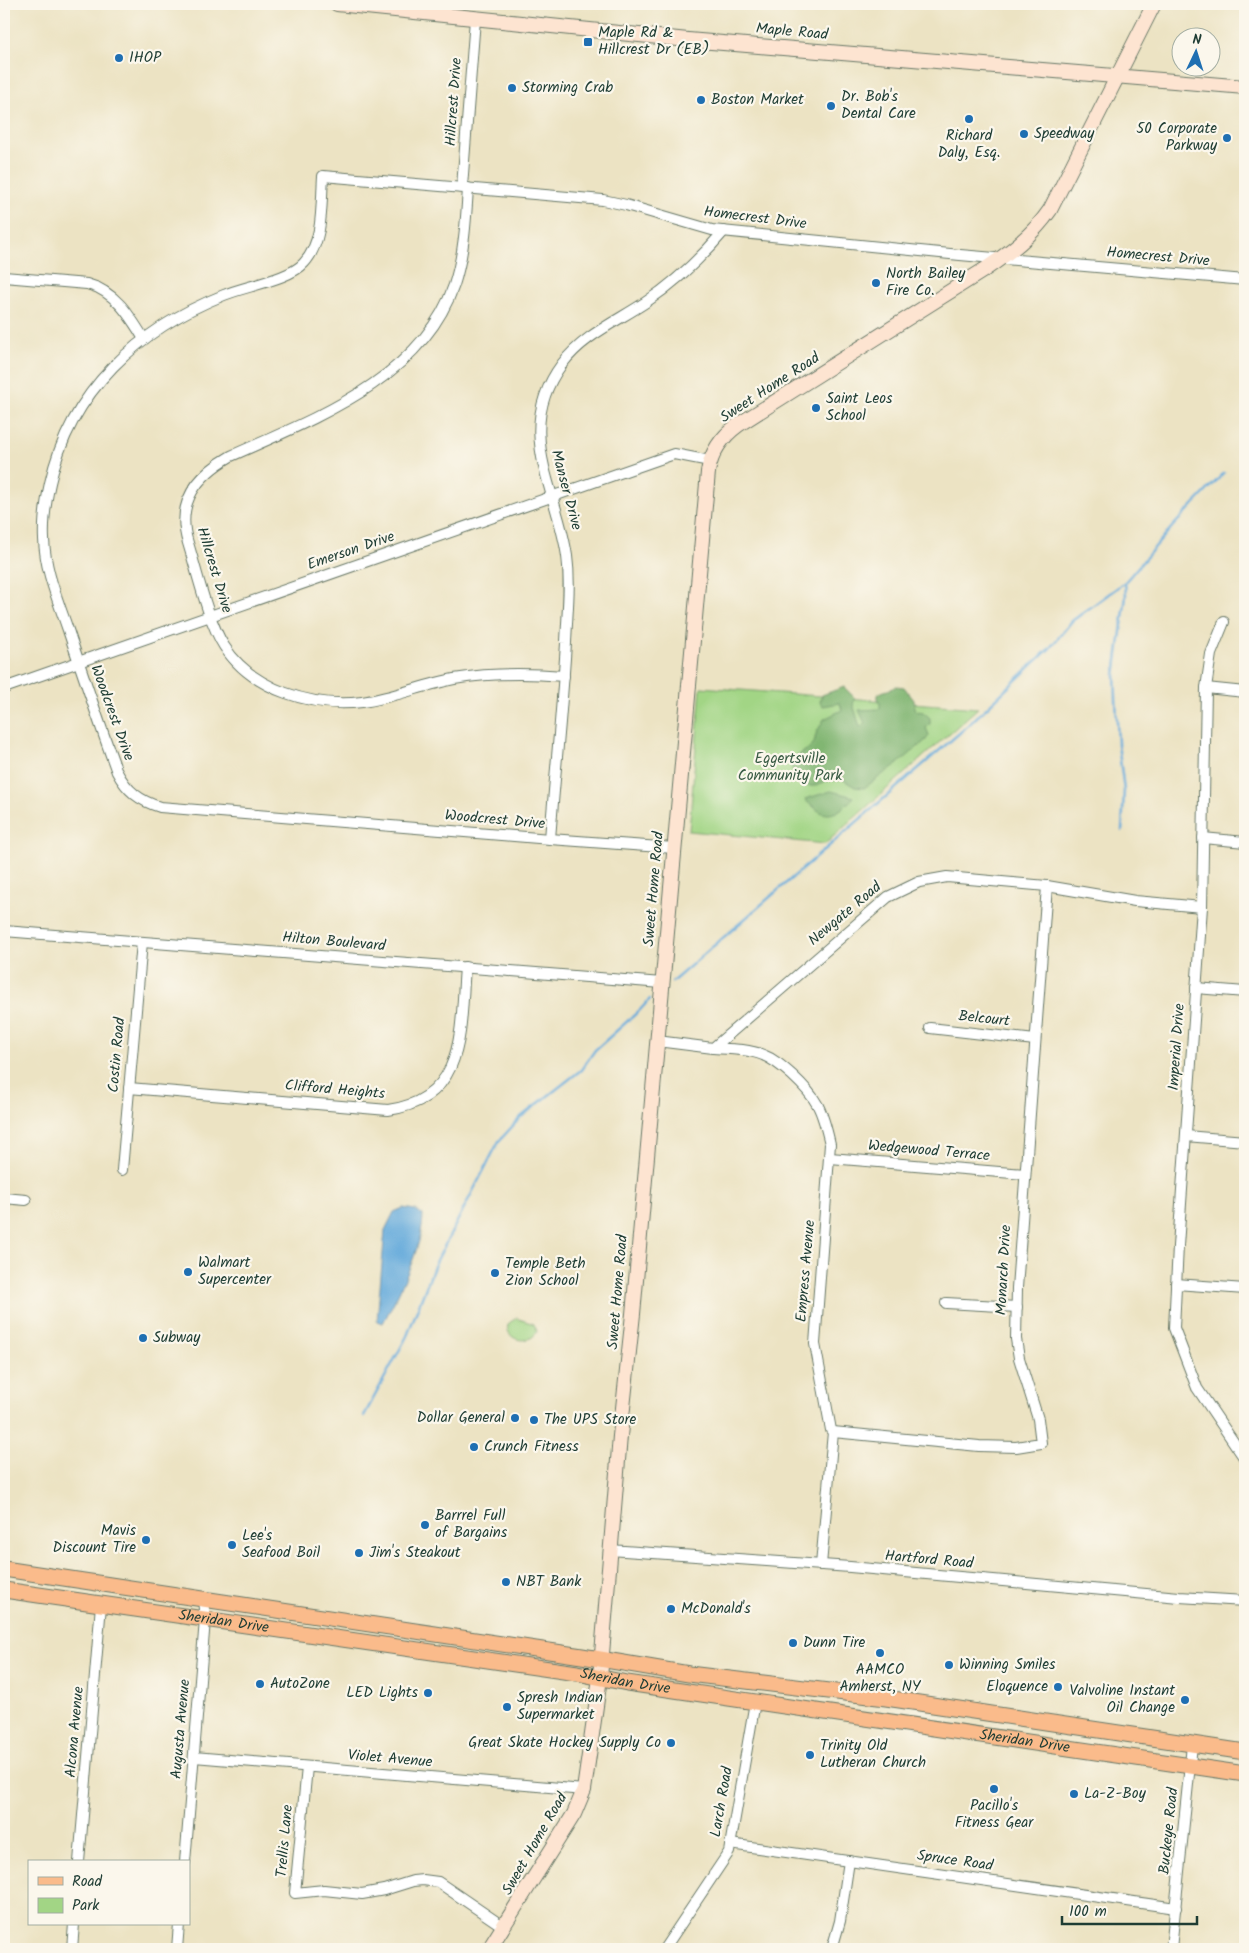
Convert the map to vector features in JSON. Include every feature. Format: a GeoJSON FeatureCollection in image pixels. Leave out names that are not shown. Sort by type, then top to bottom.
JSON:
{"type":"FeatureCollection","features":[{"type":"Feature","properties":{"kind":"main road","name":"Sheridan Drive"},"geometry":{"type":"LineString","coordinates":[[4,1569],[715,1678],[886,1698],[1245,1752]]}},
{"type":"Feature","properties":{"kind":"main road","name":"Sheridan Drive"},"geometry":{"type":"LineString","coordinates":[[4,1590],[1245,1774]]}},
{"type":"Feature","properties":{"kind":"street","name":"Maple Road"},"geometry":{"type":"LineString","coordinates":[[337,4],[688,40],[1245,87]]}},
{"type":"Feature","properties":{"kind":"street","name":"Sweet Home Road"},"geometry":{"type":"LineString","coordinates":[[489,1949],[574,1814],[584,1790],[600,1678],[610,1550],[710,461],[723,439],[738,425],[1002,258],[1030,234],[1050,210],[1154,4]]}},
{"type":"Feature","properties":{"kind":"street","name":"Hillcrest Drive"},"geometry":{"type":"LineString","coordinates":[[475,19],[465,188],[465,234],[453,287],[436,321],[411,351],[380,379],[359,394],[329,411],[231,456],[204,474],[196,484],[186,506],[184,528],[211,616],[224,647],[246,671],[284,692],[319,701],[349,703],[364,702],[456,679],[529,674],[564,676]]}},
{"type":"Feature","properties":{"kind":"street","name":"Homecrest Drive"},"geometry":{"type":"LineString","coordinates":[[318,234],[323,176],[603,200],[702,228],[724,231],[1245,280]]}},
{"type":"Feature","properties":{"kind":"street","name":"Manser Drive"},"geometry":{"type":"LineString","coordinates":[[550,839],[564,676],[569,581],[563,534],[540,452],[539,420],[548,390],[561,365],[586,339],[602,327],[647,301],[675,280],[707,251],[724,231]]}},
{"type":"Feature","properties":{"kind":"street","name":"Woodcrest Drive"},"geometry":{"type":"LineString","coordinates":[[318,234],[310,256],[294,272],[247,286],[207,302],[144,338],[106,373],[81,406],[59,450],[46,500],[44,539],[47,565],[78,662],[117,772],[129,790],[146,803],[160,807],[674,848]]}},
{"type":"Feature","properties":{"kind":"street"},"geometry":{"type":"LineString","coordinates":[[4,277],[97,286],[114,298],[125,310],[144,338]]}},
{"type":"Feature","properties":{"kind":"street","name":"Emerson Drive"},"geometry":{"type":"LineString","coordinates":[[4,688],[674,454],[710,461]]}},
{"type":"Feature","properties":{"kind":"street","name":"Imperial Drive"},"geometry":{"type":"LineString","coordinates":[[1224,622],[1211,654],[1206,688],[1202,907],[1174,1328],[1197,1388],[1245,1459]]}},
{"type":"Feature","properties":{"kind":"street"},"geometry":{"type":"LineString","coordinates":[[1206,688],[1245,692]]}},
{"type":"Feature","properties":{"kind":"street"},"geometry":{"type":"LineString","coordinates":[[1204,838],[1245,842]]}},
{"type":"Feature","properties":{"kind":"street","name":"Newgate Road"},"geometry":{"type":"LineString","coordinates":[[713,1048],[875,907],[901,889],[918,882],[947,877],[1047,886],[1135,901],[1202,907]]}},
{"type":"Feature","properties":{"kind":"street","name":"Monarch Drive"},"geometry":{"type":"LineString","coordinates":[[833,1432],[979,1446],[1016,1447],[1041,1443],[1038,1418],[1019,1358],[1016,1339],[1017,1279],[1047,886]]}},
{"type":"Feature","properties":{"kind":"street","name":"Hilton Boulevard"},"geometry":{"type":"LineString","coordinates":[[4,931],[662,983]]}},
{"type":"Feature","properties":{"kind":"street","name":"Costin Road"},"geometry":{"type":"LineString","coordinates":[[122,1170],[142,942]]}},
{"type":"Feature","properties":{"kind":"street","name":"Clifford Heights"},"geometry":{"type":"LineString","coordinates":[[129,1088],[388,1110],[410,1105],[434,1090],[444,1079],[456,1058],[465,968]]}},
{"type":"Feature","properties":{"kind":"street"},"geometry":{"type":"LineString","coordinates":[[1196,988],[1245,992]]}},
{"type":"Feature","properties":{"kind":"street","name":"Belcourt"},"geometry":{"type":"LineString","coordinates":[[930,1028],[1035,1040]]}},
{"type":"Feature","properties":{"kind":"street"},"geometry":{"type":"LineString","coordinates":[[657,1041],[713,1048]]}},
{"type":"Feature","properties":{"kind":"street","name":"Empress Avenue"},"geometry":{"type":"LineString","coordinates":[[713,1048],[750,1051],[763,1055],[784,1068],[810,1092],[825,1121],[830,1144],[815,1344],[831,1430],[833,1432],[821,1565]]}},
{"type":"Feature","properties":{"kind":"street"},"geometry":{"type":"LineString","coordinates":[[1186,1136],[1245,1141]]}},
{"type":"Feature","properties":{"kind":"street","name":"Wedgewood Terrace"},"geometry":{"type":"LineString","coordinates":[[830,1158],[1025,1174]]}},
{"type":"Feature","properties":{"kind":"street"},"geometry":{"type":"LineString","coordinates":[[4,1198],[26,1200]]}},
{"type":"Feature","properties":{"kind":"street"},"geometry":{"type":"LineString","coordinates":[[1176,1284],[1245,1289]]}},
{"type":"Feature","properties":{"kind":"street"},"geometry":{"type":"LineString","coordinates":[[946,1303],[1017,1307]]}},
{"type":"Feature","properties":{"kind":"street","name":"Hartford Road"},"geometry":{"type":"LineString","coordinates":[[610,1550],[821,1565],[1179,1597],[1245,1601]]}},
{"type":"Feature","properties":{"kind":"street","name":"Augusta Avenue"},"geometry":{"type":"LineString","coordinates":[[184,1860],[205,1620],[203,1600]]}},
{"type":"Feature","properties":{"kind":"street","name":"Alcona Avenue"},"geometry":{"type":"LineString","coordinates":[[79,1860],[101,1604]]}},
{"type":"Feature","properties":{"kind":"street","name":"Larch Road"},"geometry":{"type":"LineString","coordinates":[[664,1949],[729,1852],[755,1702]]}},
{"type":"Feature","properties":{"kind":"street","name":"Buckeye Road"},"geometry":{"type":"LineString","coordinates":[[1171,1949],[1192,1745]]}},
{"type":"Feature","properties":{"kind":"street","name":"Violet Avenue"},"geometry":{"type":"LineString","coordinates":[[194,1757],[584,1790]]}},
{"type":"Feature","properties":{"kind":"street","name":"Trellis Lane"},"geometry":{"type":"LineString","coordinates":[[307,1766],[295,1893],[314,1890],[362,1894],[384,1890],[413,1881],[438,1882],[504,1927]]}},
{"type":"Feature","properties":{"kind":"street","name":"Spruce Road"},"geometry":{"type":"LineString","coordinates":[[730,1844],[1176,1908]]}},
{"type":"Feature","properties":{"kind":"street"},"geometry":{"type":"LineString","coordinates":[[832,1949],[840,1922],[849,1861]]}},
{"type":"Feature","properties":{"kind":"street"},"geometry":{"type":"LineString","coordinates":[[72,1949],[74,1926]]}},
{"type":"Feature","properties":{"kind":"street"},"geometry":{"type":"LineString","coordinates":[[176,1949],[179,1926]]}},
{"type":"Feature","properties":{"kind":"green space"},"geometry":{"type":"Polygon","coordinates":[[[896,686],[904,687],[914,700],[916,711],[923,712],[930,718],[930,724],[926,728],[929,735],[926,740],[904,759],[864,788],[855,787],[842,779],[828,780],[820,785],[813,786],[808,786],[800,781],[792,768],[791,760],[814,743],[816,734],[824,719],[842,710],[840,703],[823,706],[820,702],[822,695],[844,687],[855,698],[853,704],[860,727],[865,723],[859,710],[880,709],[877,695],[896,686]]]}},
{"type":"Feature","properties":{"kind":"green space","name":"Eggertsville Community Park"},"geometry":{"type":"Polygon","coordinates":[[[701,687],[978,708],[825,844],[689,831],[701,687]]]}},
{"type":"Feature","properties":{"kind":"green space"},"geometry":{"type":"Polygon","coordinates":[[[831,791],[854,797],[840,810],[830,814],[820,811],[805,799],[831,791]]]}},
{"type":"Feature","properties":{"kind":"green space"},"geometry":{"type":"Polygon","coordinates":[[[516,1318],[534,1324],[537,1331],[534,1336],[529,1339],[519,1340],[510,1334],[508,1324],[516,1318]]]}},
{"type":"Feature","properties":{"kind":"water"},"geometry":{"type":"Polygon","coordinates":[[[403,1208],[415,1210],[423,1215],[422,1228],[409,1270],[383,1323],[377,1321],[385,1230],[394,1212],[403,1208]]]}},
{"type":"Feature","properties":{"kind":"waterway"},"geometry":{"type":"LineString","coordinates":[[672,982],[963,730],[1050,648],[1072,621],[1125,582],[1173,526],[1224,473]]}},
{"type":"Feature","properties":{"kind":"waterway"},"geometry":{"type":"LineString","coordinates":[[1122,831],[1124,790],[1118,744],[1115,675],[1126,596],[1125,582]]}},
{"type":"Feature","properties":{"kind":"waterway"},"geometry":{"type":"LineString","coordinates":[[364,1416],[407,1336],[435,1264],[499,1141],[521,1117],[581,1070],[595,1050],[650,999]]}},
{"type":"Feature","properties":{"kind":"place","name":"Maple Rd & Hillcrest Dr (EB)"},"geometry":{"type":"Point","coordinates":[588,42]}},
{"type":"Feature","properties":{"kind":"place","name":"IHOP"},"geometry":{"type":"Point","coordinates":[119,58]}},
{"type":"Feature","properties":{"kind":"place","name":"Storming Crab"},"geometry":{"type":"Point","coordinates":[512,88]}},
{"type":"Feature","properties":{"kind":"place","name":"Boston Market"},"geometry":{"type":"Point","coordinates":[701,100]}},
{"type":"Feature","properties":{"kind":"place","name":"Dr. Bob's Dental Care"},"geometry":{"type":"Point","coordinates":[831,106]}},
{"type":"Feature","properties":{"kind":"place","name":"Richard Daly, Esq."},"geometry":{"type":"Point","coordinates":[969,119]}},
{"type":"Feature","properties":{"kind":"place","name":"Speedway"},"geometry":{"type":"Point","coordinates":[1024,134]}},
{"type":"Feature","properties":{"kind":"place","name":"50 Corporate Parkway"},"geometry":{"type":"Point","coordinates":[1227,138]}},
{"type":"Feature","properties":{"kind":"place","name":"North Bailey Fire Co."},"geometry":{"type":"Point","coordinates":[876,283]}},
{"type":"Feature","properties":{"kind":"place","name":"Saint Leos School"},"geometry":{"type":"Point","coordinates":[816,408]}},
{"type":"Feature","properties":{"kind":"place","name":"Walmart Supercenter"},"geometry":{"type":"Point","coordinates":[188,1272]}},
{"type":"Feature","properties":{"kind":"place","name":"Temple Beth Zion School"},"geometry":{"type":"Point","coordinates":[495,1273]}},
{"type":"Feature","properties":{"kind":"place","name":"Subway"},"geometry":{"type":"Point","coordinates":[143,1338]}},
{"type":"Feature","properties":{"kind":"place","name":"Dollar General"},"geometry":{"type":"Point","coordinates":[515,1418]}},
{"type":"Feature","properties":{"kind":"place","name":"The UPS Store"},"geometry":{"type":"Point","coordinates":[534,1420]}},
{"type":"Feature","properties":{"kind":"place","name":"Crunch Fitness"},"geometry":{"type":"Point","coordinates":[474,1447]}},
{"type":"Feature","properties":{"kind":"place","name":"Barrrel Full of Bargains"},"geometry":{"type":"Point","coordinates":[425,1525]}},
{"type":"Feature","properties":{"kind":"place","name":"Mavis Discount Tire"},"geometry":{"type":"Point","coordinates":[146,1540]}},
{"type":"Feature","properties":{"kind":"place","name":"Lee's Seafood Boil"},"geometry":{"type":"Point","coordinates":[232,1545]}},
{"type":"Feature","properties":{"kind":"place","name":"Jim's Steakout"},"geometry":{"type":"Point","coordinates":[359,1553]}},
{"type":"Feature","properties":{"kind":"place","name":"NBT Bank"},"geometry":{"type":"Point","coordinates":[506,1582]}},
{"type":"Feature","properties":{"kind":"place","name":"McDonald's"},"geometry":{"type":"Point","coordinates":[671,1609]}},
{"type":"Feature","properties":{"kind":"place","name":"Dunn Tire"},"geometry":{"type":"Point","coordinates":[793,1643]}},
{"type":"Feature","properties":{"kind":"place","name":"AAMCO Amherst, NY"},"geometry":{"type":"Point","coordinates":[880,1653]}},
{"type":"Feature","properties":{"kind":"place","name":"Winning Smiles"},"geometry":{"type":"Point","coordinates":[949,1665]}},
{"type":"Feature","properties":{"kind":"place","name":"AutoZone"},"geometry":{"type":"Point","coordinates":[260,1684]}},
{"type":"Feature","properties":{"kind":"place","name":"Eloquence"},"geometry":{"type":"Point","coordinates":[1058,1687]}},
{"type":"Feature","properties":{"kind":"place","name":"LED Lights"},"geometry":{"type":"Point","coordinates":[428,1693]}},
{"type":"Feature","properties":{"kind":"place","name":"Valvoline Instant Oil Change"},"geometry":{"type":"Point","coordinates":[1185,1700]}},
{"type":"Feature","properties":{"kind":"place","name":"Spresh Indian Supermarket"},"geometry":{"type":"Point","coordinates":[507,1707]}},
{"type":"Feature","properties":{"kind":"place","name":"Great Skate Hockey Supply Co"},"geometry":{"type":"Point","coordinates":[671,1743]}},
{"type":"Feature","properties":{"kind":"place","name":"Trinity Old Lutheran Church"},"geometry":{"type":"Point","coordinates":[810,1755]}},
{"type":"Feature","properties":{"kind":"place","name":"Pacillo's Fitness Gear"},"geometry":{"type":"Point","coordinates":[994,1789]}},
{"type":"Feature","properties":{"kind":"place","name":"La-Z-Boy"},"geometry":{"type":"Point","coordinates":[1074,1794]}}]}
